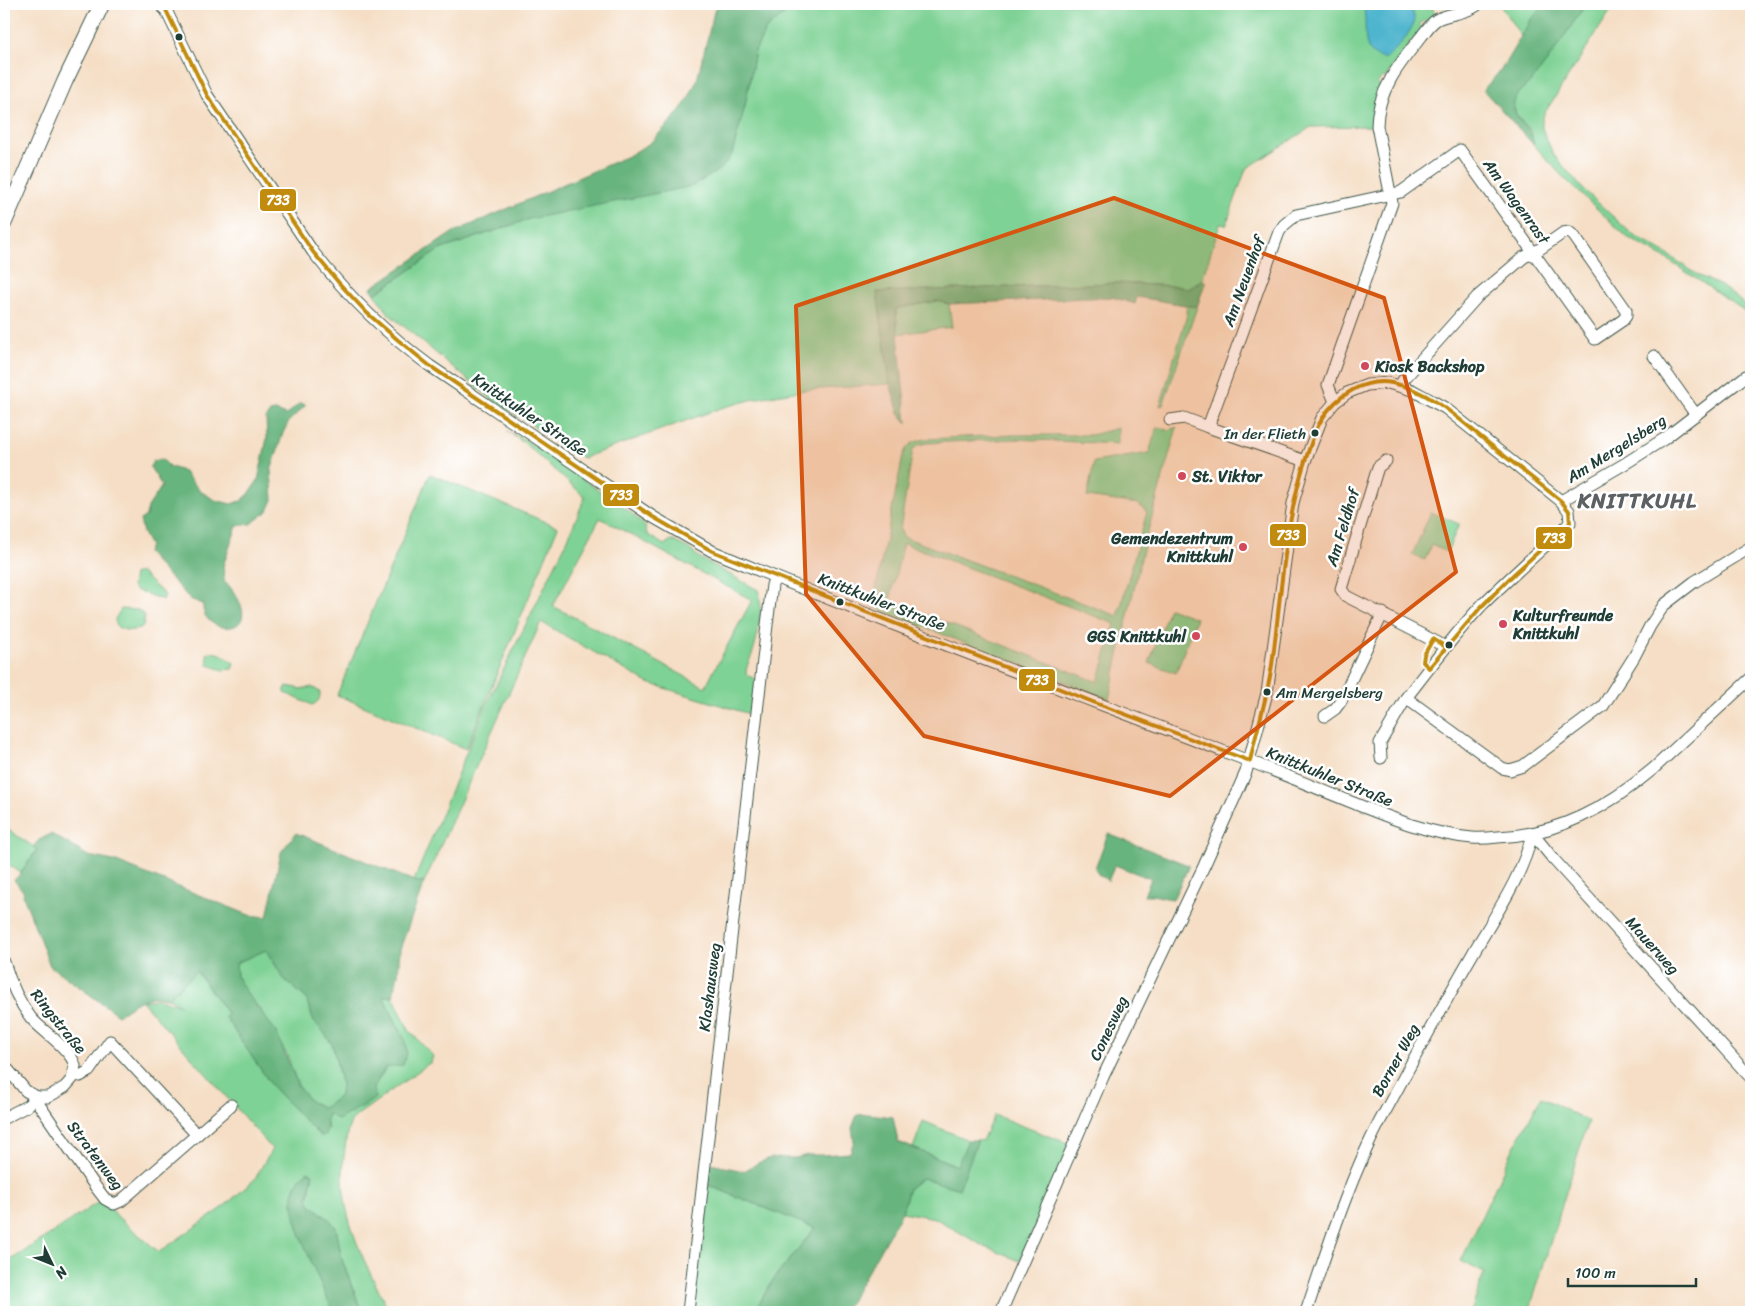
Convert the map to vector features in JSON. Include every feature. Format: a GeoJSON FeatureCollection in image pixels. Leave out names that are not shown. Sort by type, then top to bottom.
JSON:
{"type":"FeatureCollection","features":[{"type":"Feature","properties":{"kind":"main road"},"geometry":{"type":"LineString","coordinates":[[4,222],[65,81],[102,4]]}},
{"type":"Feature","properties":{"kind":"street","name":"Knittkuhler Straße"},"geometry":{"type":"LineString","coordinates":[[163,4],[207,95],[220,115],[313,252],[375,321],[405,348],[430,366],[653,517],[712,551],[1089,701],[1250,761],[1413,826],[1474,838],[1508,837],[1552,829],[1586,815],[1620,796],[1653,769],[1751,678]]}},
{"type":"Feature","properties":{"kind":"street"},"geometry":{"type":"LineString","coordinates":[[1335,402],[1328,385],[1392,203],[1377,126],[1377,113],[1384,90],[1412,48],[1432,23],[1440,18],[1457,15],[1476,6]]}},
{"type":"Feature","properties":{"kind":"street","name":"Am Wagenrast"},"geometry":{"type":"LineString","coordinates":[[1391,194],[1401,192],[1460,150],[1595,339],[1626,316],[1626,310],[1574,236],[1569,232],[1563,233],[1534,253]]}},
{"type":"Feature","properties":{"kind":"street","name":"Am Neuenhof"},"geometry":{"type":"LineString","coordinates":[[1208,427],[1275,239],[1284,225],[1296,215],[1391,194]]}},
{"type":"Feature","properties":{"kind":"street"},"geometry":{"type":"LineString","coordinates":[[1400,386],[1404,378],[1477,296],[1524,257],[1534,253]]}},
{"type":"Feature","properties":{"kind":"street"},"geometry":{"type":"LineString","coordinates":[[1654,356],[1696,415]]}},
{"type":"Feature","properties":{"kind":"street","name":"Am Mergelsberg"},"geometry":{"type":"LineString","coordinates":[[1250,761],[1267,693],[1293,503],[1305,461],[1322,418],[1335,402],[1348,393],[1367,385],[1379,383],[1400,386],[1424,395],[1444,408],[1561,501],[1664,439],[1746,376]]}},
{"type":"Feature","properties":{"kind":"street"},"geometry":{"type":"LineString","coordinates":[[1170,420],[1184,418],[1305,461]]}},
{"type":"Feature","properties":{"kind":"street","name":"Am Feldhof"},"geometry":{"type":"LineString","coordinates":[[1386,461],[1378,467],[1341,589],[1346,596],[1446,647]]}},
{"type":"Feature","properties":{"kind":"street"},"geometry":{"type":"LineString","coordinates":[[1381,758],[1380,744],[1406,698],[1446,647],[1481,607],[1514,574],[1570,523],[1569,511],[1561,501]]}},
{"type":"Feature","properties":{"kind":"street"},"geometry":{"type":"LineString","coordinates":[[1406,698],[1502,768],[1510,770],[1519,768],[1595,714],[1603,706],[1664,605],[1751,546]]}},
{"type":"Feature","properties":{"kind":"street","name":"Klashausweg"},"geometry":{"type":"LineString","coordinates":[[688,1312],[767,625],[772,585],[775,577]]}},
{"type":"Feature","properties":{"kind":"street"},"geometry":{"type":"LineString","coordinates":[[1325,716],[1335,709],[1341,701],[1383,614]]}},
{"type":"Feature","properties":{"kind":"street","name":"Conesweg"},"geometry":{"type":"LineString","coordinates":[[1001,1312],[1102,1077],[1204,866],[1250,761]]}},
{"type":"Feature","properties":{"kind":"street","name":"Mauerweg"},"geometry":{"type":"LineString","coordinates":[[1532,833],[1555,861],[1751,1078]]}},
{"type":"Feature","properties":{"kind":"street","name":"Borner Weg"},"geometry":{"type":"LineString","coordinates":[[1306,1312],[1351,1184],[1366,1150],[1458,979],[1519,872],[1530,846],[1532,833]]}},
{"type":"Feature","properties":{"kind":"street","name":"Ringstraße"},"geometry":{"type":"LineString","coordinates":[[4,962],[8,977],[19,999],[32,1018],[74,1061],[74,1073],[65,1087],[48,1097],[37,1097],[27,1106],[4,1118]]}},
{"type":"Feature","properties":{"kind":"street","name":"Ringstraße"},"geometry":{"type":"LineString","coordinates":[[74,1073],[80,1076],[88,1071],[110,1041],[197,1135]]}},
{"type":"Feature","properties":{"kind":"street","name":"Stratenweg"},"geometry":{"type":"LineString","coordinates":[[4,1065],[26,1091],[37,1097],[40,1106],[95,1186],[106,1199],[114,1204],[121,1201],[231,1105]]}},
{"type":"Feature","properties":{"kind":"highlighted area"},"geometry":{"type":"Polygon","coordinates":[[[1114,198],[1384,298],[1456,572],[1170,796],[924,736],[806,594],[796,306],[1114,198]]]}},
{"type":"Feature","properties":{"kind":"green space"},"geometry":{"type":"Polygon","coordinates":[[[716,4],[797,4],[766,29],[755,51],[745,106],[732,154],[722,168],[693,186],[529,219],[439,250],[375,294],[371,288],[452,233],[630,155],[650,143],[687,101],[697,80],[716,4]]]}},
{"type":"Feature","properties":{"kind":"green space"},"geometry":{"type":"Polygon","coordinates":[[[797,4],[1434,4],[1435,16],[1430,21],[1426,22],[1424,20],[1420,24],[1421,29],[1385,78],[1382,77],[1377,84],[1382,87],[1374,126],[1311,127],[1246,169],[1226,225],[1220,224],[1202,280],[1188,289],[1176,286],[1116,283],[877,292],[890,384],[805,390],[758,398],[721,408],[583,458],[490,398],[389,314],[375,294],[439,250],[529,219],[722,168],[732,154],[745,106],[755,51],[766,29],[797,4]]]}},
{"type":"Feature","properties":{"kind":"green space"},"geometry":{"type":"Polygon","coordinates":[[[1499,4],[1546,4],[1532,18],[1521,36],[1499,4]]]}},
{"type":"Feature","properties":{"kind":"green space"},"geometry":{"type":"Polygon","coordinates":[[[1546,4],[1586,4],[1547,62],[1518,93],[1515,100],[1514,109],[1516,114],[1530,132],[1533,144],[1483,90],[1501,70],[1532,18],[1546,4]]]}},
{"type":"Feature","properties":{"kind":"green space"},"geometry":{"type":"Polygon","coordinates":[[[1586,4],[1615,4],[1544,114],[1542,128],[1553,154],[1583,189],[1633,235],[1698,275],[1721,286],[1751,309],[1751,315],[1665,258],[1627,237],[1562,176],[1533,144],[1531,131],[1516,114],[1513,104],[1516,94],[1532,81],[1586,4]]]}},
{"type":"Feature","properties":{"kind":"green space"},"geometry":{"type":"Polygon","coordinates":[[[1202,280],[1206,281],[1197,307],[1137,297],[1135,304],[1112,297],[949,304],[937,301],[899,308],[896,310],[896,315],[907,423],[899,414],[890,384],[877,292],[1116,283],[1176,286],[1188,289],[1202,280]]]}},
{"type":"Feature","properties":{"kind":"green space"},"geometry":{"type":"Polygon","coordinates":[[[937,301],[949,304],[952,327],[898,334],[896,310],[937,301]]]}},
{"type":"Feature","properties":{"kind":"green space"},"geometry":{"type":"Polygon","coordinates":[[[1187,305],[1197,307],[1163,405],[1160,406],[1187,315],[1187,305]]]}},
{"type":"Feature","properties":{"kind":"green space"},"geometry":{"type":"Polygon","coordinates":[[[300,403],[306,405],[289,421],[283,433],[271,471],[273,500],[268,511],[251,524],[237,526],[223,566],[224,580],[238,599],[243,613],[240,622],[232,627],[222,627],[212,623],[205,615],[203,604],[190,599],[147,553],[150,546],[143,533],[140,520],[146,516],[148,507],[162,486],[150,467],[153,461],[162,459],[170,467],[183,471],[200,491],[215,500],[231,504],[241,501],[249,494],[258,480],[267,438],[266,418],[270,412],[275,411],[286,415],[300,403]]]}},
{"type":"Feature","properties":{"kind":"green space"},"geometry":{"type":"Polygon","coordinates":[[[1157,427],[1168,430],[1177,427],[1144,545],[1109,699],[872,607],[903,456],[911,444],[925,439],[1004,435],[1091,435],[1118,428],[1118,444],[1015,439],[926,443],[919,445],[913,449],[900,530],[904,537],[1118,616],[1147,512],[1138,504],[1087,497],[1094,462],[1149,453],[1157,427]],[[903,543],[890,601],[1098,682],[1115,624],[903,543]]]}},
{"type":"Feature","properties":{"kind":"green space"},"geometry":{"type":"Polygon","coordinates":[[[507,431],[528,441],[630,512],[645,526],[647,534],[664,545],[671,540],[688,548],[700,558],[758,590],[760,596],[760,621],[746,674],[758,681],[756,716],[648,683],[541,622],[424,883],[414,881],[485,707],[567,541],[585,497],[524,443],[507,431]],[[600,518],[553,606],[705,687],[752,600],[600,518]]]}},
{"type":"Feature","properties":{"kind":"green space"},"geometry":{"type":"Polygon","coordinates":[[[430,474],[558,527],[466,749],[337,695],[430,474]]]}},
{"type":"Feature","properties":{"kind":"green space"},"geometry":{"type":"Polygon","coordinates":[[[1431,512],[1459,524],[1447,552],[1431,545],[1425,560],[1412,555],[1431,512]]]}},
{"type":"Feature","properties":{"kind":"green space"},"geometry":{"type":"Polygon","coordinates":[[[140,572],[165,595],[163,600],[135,590],[132,587],[134,574],[140,572]]]}},
{"type":"Feature","properties":{"kind":"green space"},"geometry":{"type":"Polygon","coordinates":[[[1169,608],[1196,618],[1176,673],[1149,663],[1169,608]]]}},
{"type":"Feature","properties":{"kind":"green space"},"geometry":{"type":"Polygon","coordinates":[[[121,609],[138,610],[145,616],[143,627],[130,630],[116,626],[115,619],[121,609]]]}},
{"type":"Feature","properties":{"kind":"green space"},"geometry":{"type":"Polygon","coordinates":[[[212,652],[221,654],[234,663],[232,669],[223,670],[208,665],[207,654],[212,652]]]}},
{"type":"Feature","properties":{"kind":"green space"},"geometry":{"type":"Polygon","coordinates":[[[287,686],[302,689],[312,687],[320,692],[318,701],[312,705],[285,693],[287,686]]]}},
{"type":"Feature","properties":{"kind":"green space"},"geometry":{"type":"Polygon","coordinates":[[[4,827],[37,849],[21,873],[4,862],[4,827]]]}},
{"type":"Feature","properties":{"kind":"green space"},"geometry":{"type":"Polygon","coordinates":[[[296,833],[414,881],[424,883],[400,949],[398,975],[393,996],[383,996],[405,1040],[407,1053],[403,1065],[385,1068],[373,1088],[375,1098],[368,1103],[338,1120],[328,1114],[326,1132],[325,1135],[321,1136],[272,1086],[225,1017],[227,1013],[197,971],[168,998],[152,997],[137,1002],[118,1015],[50,966],[23,895],[24,892],[14,880],[37,850],[33,847],[39,840],[51,834],[88,856],[114,861],[249,915],[267,917],[281,852],[296,833]],[[266,950],[236,963],[237,977],[248,995],[275,1030],[299,1088],[311,1102],[324,1108],[340,1096],[341,1083],[333,1046],[314,1022],[306,998],[284,979],[266,950]]]}},
{"type":"Feature","properties":{"kind":"green space"},"geometry":{"type":"Polygon","coordinates":[[[1108,834],[1188,865],[1173,899],[1144,895],[1151,879],[1115,865],[1108,881],[1098,874],[1095,868],[1108,834]]]}},
{"type":"Feature","properties":{"kind":"green space"},"geometry":{"type":"Polygon","coordinates":[[[266,950],[284,979],[306,998],[314,1022],[333,1046],[341,1083],[340,1096],[324,1109],[311,1102],[299,1088],[287,1055],[260,1009],[248,995],[237,977],[236,963],[266,950]]]}},
{"type":"Feature","properties":{"kind":"green space"},"geometry":{"type":"Polygon","coordinates":[[[196,971],[227,1013],[225,1017],[272,1086],[320,1136],[328,1129],[326,1118],[328,1113],[334,1116],[373,1088],[405,1040],[383,996],[393,996],[409,1030],[433,1056],[431,1062],[356,1116],[349,1127],[347,1135],[343,1171],[344,1193],[348,1214],[361,1253],[389,1312],[362,1312],[342,1260],[336,1228],[331,1221],[311,1205],[308,1199],[313,1174],[301,1177],[293,1197],[298,1227],[333,1312],[4,1312],[4,1269],[8,1262],[103,1199],[119,1218],[159,1252],[221,1209],[255,1179],[272,1149],[142,1001],[158,999],[180,1005],[168,998],[196,971]]]}},
{"type":"Feature","properties":{"kind":"green space"},"geometry":{"type":"Polygon","coordinates":[[[1541,1097],[1588,1121],[1529,1312],[1471,1312],[1484,1273],[1461,1261],[1514,1147],[1541,1097]]]}},
{"type":"Feature","properties":{"kind":"green space"},"geometry":{"type":"Polygon","coordinates":[[[869,1114],[893,1117],[898,1142],[957,1166],[968,1140],[978,1140],[959,1189],[922,1178],[909,1188],[902,1212],[844,1312],[754,1312],[773,1280],[815,1228],[703,1183],[706,1163],[744,1171],[771,1158],[796,1158],[808,1155],[850,1153],[854,1141],[852,1128],[857,1115],[869,1114]]]}},
{"type":"Feature","properties":{"kind":"green space"},"geometry":{"type":"Polygon","coordinates":[[[994,1115],[1070,1144],[1020,1261],[983,1246],[935,1218],[902,1212],[909,1188],[922,1178],[959,1188],[978,1140],[982,1141],[994,1115]]]}},
{"type":"Feature","properties":{"kind":"green space"},"geometry":{"type":"Polygon","coordinates":[[[923,1121],[968,1140],[958,1166],[913,1148],[923,1121]]]}},
{"type":"Feature","properties":{"kind":"green space"},"geometry":{"type":"Polygon","coordinates":[[[308,1171],[313,1174],[308,1199],[311,1205],[331,1221],[336,1228],[342,1260],[362,1312],[333,1312],[302,1238],[293,1209],[293,1194],[302,1176],[308,1171]]]}},
{"type":"Feature","properties":{"kind":"green space"},"geometry":{"type":"Polygon","coordinates":[[[703,1183],[815,1228],[773,1280],[754,1312],[689,1312],[703,1183]]]}},
{"type":"Feature","properties":{"kind":"water"},"geometry":{"type":"Polygon","coordinates":[[[1363,4],[1411,4],[1415,21],[1402,41],[1385,59],[1372,53],[1367,44],[1363,4]]]}},
{"type":"Feature","properties":{"kind":"transit line","name":"733"},"geometry":{"type":"LineString","coordinates":[[163,4],[207,95],[313,252],[367,313],[430,366],[653,517],[712,551],[1098,704],[1250,761]]}},
{"type":"Feature","properties":{"kind":"transit line","name":"733"},"geometry":{"type":"LineString","coordinates":[[1250,761],[1270,677],[1292,511],[1305,461],[1312,439],[1322,419],[1343,396],[1361,386],[1371,383],[1392,383],[1419,392],[1443,406],[1561,501],[1569,511],[1570,523],[1481,607],[1429,668],[1423,662],[1424,655],[1433,639],[1446,647]]}},
{"type":"Feature","properties":{"kind":"place","name":"Kiosk Backshop"},"geometry":{"type":"Point","coordinates":[1365,366]}},
{"type":"Feature","properties":{"kind":"place","name":"In der Flieth"},"geometry":{"type":"Point","coordinates":[1315,433]}},
{"type":"Feature","properties":{"kind":"place","name":"St. Viktor"},"geometry":{"type":"Point","coordinates":[1182,476]}},
{"type":"Feature","properties":{"kind":"place","name":"Gemendezentrum Knittkuhl"},"geometry":{"type":"Point","coordinates":[1243,547]}},
{"type":"Feature","properties":{"kind":"place","name":"Kulturfreunde Knittkuhl"},"geometry":{"type":"Point","coordinates":[1503,624]}},
{"type":"Feature","properties":{"kind":"place","name":"GGS Knittkuhl"},"geometry":{"type":"Point","coordinates":[1196,636]}},
{"type":"Feature","properties":{"kind":"place","name":"Am Mergelsberg"},"geometry":{"type":"Point","coordinates":[1267,692]}},
{"type":"Feature","properties":{"kind":"district","name":"KNITTKUHL"},"geometry":{"type":"Point","coordinates":[1637,501]}}]}
